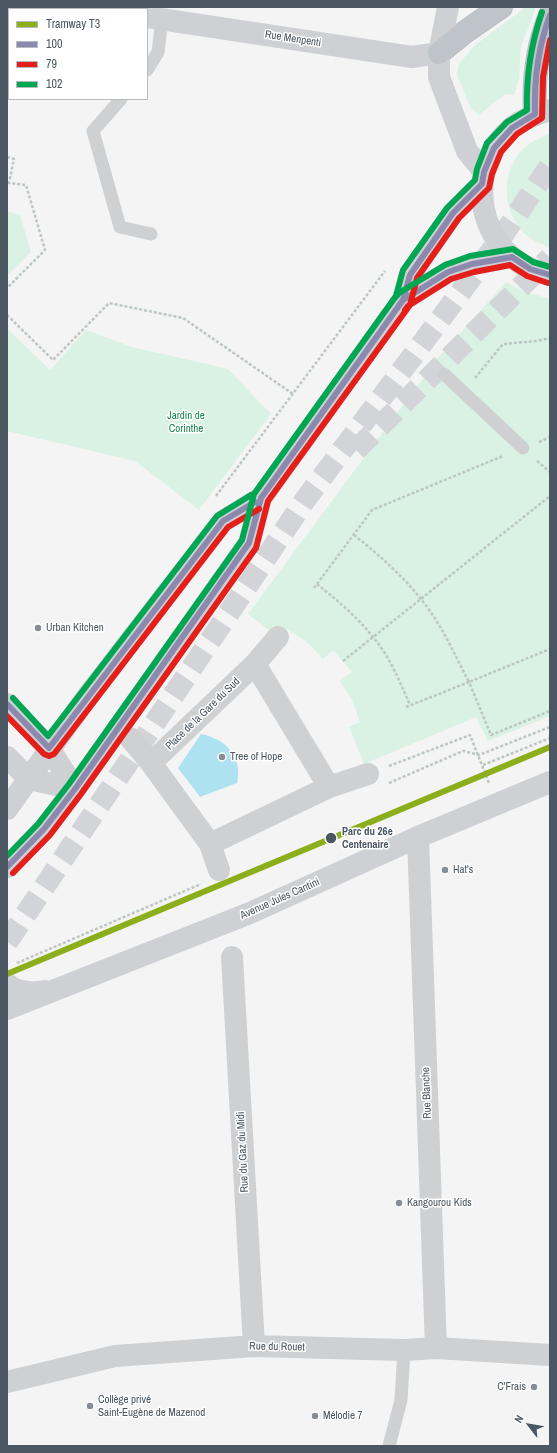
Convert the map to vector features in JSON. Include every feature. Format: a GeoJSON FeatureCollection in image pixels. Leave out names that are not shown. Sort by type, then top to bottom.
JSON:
{"type":"FeatureCollection","features":[{"type":"Feature","properties":{"kind":"highway"},"geometry":{"type":"LineString","coordinates":[[439,53],[465,32],[501,7]]}},
{"type":"Feature","properties":{"kind":"highway"},"geometry":{"type":"LineString","coordinates":[[542,112],[533,88],[536,62],[543,33],[550,15]]}},
{"type":"Feature","properties":{"kind":"main road"},"geometry":{"type":"LineString","coordinates":[[448,7],[439,53],[439,77],[467,151],[483,178]]}},
{"type":"Feature","properties":{"kind":"main road","name":"Rue Menpenti"},"geometry":{"type":"LineString","coordinates":[[155,18],[412,57],[439,53]]}},
{"type":"Feature","properties":{"kind":"main road"},"geometry":{"type":"LineString","coordinates":[[542,112],[512,128],[494,148],[483,178],[482,205],[488,224],[498,243],[512,257],[530,269],[550,275]]}},
{"type":"Feature","properties":{"kind":"main road"},"geometry":{"type":"LineString","coordinates":[[7,867],[44,829],[75,789],[249,543],[261,498],[403,300],[410,275],[453,213],[483,178]]}},
{"type":"Feature","properties":{"kind":"main road"},"geometry":{"type":"LineString","coordinates":[[403,300],[448,272],[472,264],[512,257]]}},
{"type":"Feature","properties":{"kind":"main road"},"geometry":{"type":"LineString","coordinates":[[7,809],[49,748],[223,521],[261,498]]}},
{"type":"Feature","properties":{"kind":"main road"},"geometry":{"type":"LineString","coordinates":[[7,704],[49,748],[75,789]]}},
{"type":"Feature","properties":{"kind":"main road"},"geometry":{"type":"LineString","coordinates":[[7,757],[29,779],[75,789]]}},
{"type":"Feature","properties":{"kind":"main road","name":"Avenue Jules Cantini"},"geometry":{"type":"LineString","coordinates":[[7,1009],[250,913],[418,837],[550,782]]}},
{"type":"Feature","properties":{"kind":"main road"},"geometry":{"type":"LineString","coordinates":[[7,984],[11,988],[32,993],[54,990]]}},
{"type":"Feature","properties":{"kind":"street","name":"Place de la Gare du Sud"},"geometry":{"type":"LineString","coordinates":[[151,763],[255,664],[278,637]]}},
{"type":"Feature","properties":{"kind":"street"},"geometry":{"type":"LineString","coordinates":[[255,664],[329,786]]}},
{"type":"Feature","properties":{"kind":"street"},"geometry":{"type":"LineString","coordinates":[[130,738],[151,763],[210,844],[219,870]]}},
{"type":"Feature","properties":{"kind":"street"},"geometry":{"type":"LineString","coordinates":[[210,844],[329,786],[368,774]]}},
{"type":"Feature","properties":{"kind":"street","name":"Rue Blanche"},"geometry":{"type":"LineString","coordinates":[[418,837],[436,1348]]}},
{"type":"Feature","properties":{"kind":"street","name":"Rue du Gaz du Midi"},"geometry":{"type":"LineString","coordinates":[[232,957],[254,1346]]}},
{"type":"Feature","properties":{"kind":"street","name":"Rue du Rouet"},"geometry":{"type":"LineString","coordinates":[[7,1382],[115,1356],[254,1346],[404,1350],[436,1348],[550,1356]]}},
{"type":"Feature","properties":{"kind":"lane"},"geometry":{"type":"LineString","coordinates":[[148,68],[158,52],[155,18]]}},
{"type":"Feature","properties":{"kind":"lane"},"geometry":{"type":"LineString","coordinates":[[120,100],[93,131],[120,226],[151,234]]}},
{"type":"Feature","properties":{"kind":"lane"},"geometry":{"type":"LineString","coordinates":[[444,374],[523,448]]}},
{"type":"Feature","properties":{"kind":"lane"},"geometry":{"type":"LineString","coordinates":[[389,1446],[401,1400],[404,1350]]}},
{"type":"Feature","properties":{"kind":"path"},"geometry":{"type":"LineString","coordinates":[[7,157],[14,159],[8,183],[26,185],[44,250],[7,288]]}},
{"type":"Feature","properties":{"kind":"path"},"geometry":{"type":"LineString","coordinates":[[211,502],[390,264]]}},
{"type":"Feature","properties":{"kind":"path"},"geometry":{"type":"LineString","coordinates":[[7,315],[53,360],[109,303],[183,318],[293,394]]}},
{"type":"Feature","properties":{"kind":"path"},"geometry":{"type":"LineString","coordinates":[[463,392],[503,344],[537,341],[550,338]]}},
{"type":"Feature","properties":{"kind":"path"},"geometry":{"type":"LineString","coordinates":[[314,588],[372,510],[550,438]]}},
{"type":"Feature","properties":{"kind":"path"},"geometry":{"type":"LineString","coordinates":[[343,661],[422,600],[550,496]]}},
{"type":"Feature","properties":{"kind":"path"},"geometry":{"type":"LineString","coordinates":[[354,535],[385,560],[422,600],[432,614],[469,682],[491,735],[550,710]]}},
{"type":"Feature","properties":{"kind":"path"},"geometry":{"type":"LineString","coordinates":[[317,584],[344,606],[374,638],[399,678],[408,706],[550,649]]}},
{"type":"Feature","properties":{"kind":"path"},"geometry":{"type":"LineString","coordinates":[[479,755],[550,727]]}},
{"type":"Feature","properties":{"kind":"path"},"geometry":{"type":"LineString","coordinates":[[368,774],[470,735],[490,784],[501,803]]}},
{"type":"Feature","properties":{"kind":"path"},"geometry":{"type":"LineString","coordinates":[[483,765],[550,738]]}},
{"type":"Feature","properties":{"kind":"green space"},"geometry":{"type":"Polygon","coordinates":[[[526,7],[536,7],[521,47],[519,79],[514,95],[505,94],[479,115],[471,109],[457,75],[459,64],[474,46],[526,7]]]}},
{"type":"Feature","properties":{"kind":"green space"},"geometry":{"type":"Polygon","coordinates":[[[550,133],[550,248],[533,240],[516,223],[511,213],[507,190],[511,167],[520,152],[528,145],[550,133]]]}},
{"type":"Feature","properties":{"kind":"green space"},"geometry":{"type":"Polygon","coordinates":[[[7,211],[20,215],[31,252],[7,276],[7,211]]]}},
{"type":"Feature","properties":{"kind":"green space"},"geometry":{"type":"Polygon","coordinates":[[[506,282],[523,291],[550,299],[550,716],[488,741],[476,717],[364,764],[349,727],[360,722],[352,700],[340,681],[352,672],[333,650],[323,659],[308,643],[287,629],[280,638],[248,614],[438,358],[506,282]]]}},
{"type":"Feature","properties":{"kind":"green space","name":"Jardin de Corinthe"},"geometry":{"type":"Polygon","coordinates":[[[7,328],[50,370],[86,330],[132,347],[228,369],[271,414],[199,510],[135,461],[7,431],[7,328]]]}},
{"type":"Feature","properties":{"kind":"water"},"geometry":{"type":"Polygon","coordinates":[[[201,734],[218,740],[231,751],[235,757],[238,774],[237,783],[200,797],[178,768],[201,734]]]}},
{"type":"Feature","properties":{"kind":"tunnel"},"geometry":{"type":"LineString","coordinates":[[7,942],[305,500],[498,242],[550,166]]}},
{"type":"Feature","properties":{"kind":"tunnel"},"geometry":{"type":"LineString","coordinates":[[356,450],[550,258]]}},
{"type":"Feature","properties":{"kind":"tram line","name":"T3"},"geometry":{"type":"LineString","coordinates":[[7,974],[550,747]]}},
{"type":"Feature","properties":{"kind":"transit line","name":"102"},"geometry":{"type":"LineString","coordinates":[[7,856],[38,824],[69,784],[242,540],[254,494],[396,296],[403,270],[447,208],[475,180],[477,169],[487,143],[507,122],[527,110],[527,85],[530,60],[542,12]]}},
{"type":"Feature","properties":{"kind":"transit line","name":"100"},"geometry":{"type":"LineString","coordinates":[[7,867],[44,829],[75,789],[249,543],[261,498],[403,300],[410,275],[453,213],[482,184],[484,172],[494,148],[512,128],[535,114],[535,89],[538,64],[542,39],[550,15]]}},
{"type":"Feature","properties":{"kind":"transit line","name":"79"},"geometry":{"type":"LineString","coordinates":[[13,873],[50,835],[81,794],[256,548],[268,501],[410,305],[417,278],[459,218],[489,188],[492,174],[501,152],[517,134],[542,118],[543,77],[550,40]]}},
{"type":"Feature","properties":{"kind":"transit line","name":"102"},"geometry":{"type":"LineString","coordinates":[[393,300],[399,293],[445,265],[470,256],[513,249],[533,262],[550,267]]}},
{"type":"Feature","properties":{"kind":"transit line","name":"100"},"geometry":{"type":"LineString","coordinates":[[399,305],[403,300],[448,272],[472,264],[512,257],[530,269],[550,275]]}},
{"type":"Feature","properties":{"kind":"transit line","name":"79"},"geometry":{"type":"LineString","coordinates":[[405,310],[408,306],[451,279],[474,272],[510,265],[527,276],[548,283]]}},
{"type":"Feature","properties":{"kind":"transit line","name":"102"},"geometry":{"type":"LineString","coordinates":[[13,698],[48,736],[217,516],[251,495]]}},
{"type":"Feature","properties":{"kind":"transit line","name":"100"},"geometry":{"type":"LineString","coordinates":[[7,704],[49,748],[223,521],[255,502]]}},
{"type":"Feature","properties":{"kind":"transit line","name":"79"},"geometry":{"type":"LineString","coordinates":[[7,716],[44,754],[49,756],[54,754],[228,527],[259,509]]}},
{"type":"Feature","properties":{"kind":"place","name":"Urban Kitchen"},"geometry":{"type":"Point","coordinates":[38,628]}},
{"type":"Feature","properties":{"kind":"place","name":"Tree of Hope"},"geometry":{"type":"Point","coordinates":[222,757]}},
{"type":"Feature","properties":{"kind":"place","name":"Parc du 26e Centenaire"},"geometry":{"type":"Point","coordinates":[331,838]}},
{"type":"Feature","properties":{"kind":"place","name":"Hat's"},"geometry":{"type":"Point","coordinates":[445,870]}},
{"type":"Feature","properties":{"kind":"place","name":"Kangourou Kids"},"geometry":{"type":"Point","coordinates":[399,1203]}},
{"type":"Feature","properties":{"kind":"place","name":"C'Frais"},"geometry":{"type":"Point","coordinates":[534,1387]}},
{"type":"Feature","properties":{"kind":"place","name":"Collège privé Saint-Eugène de Mazenod"},"geometry":{"type":"Point","coordinates":[90,1406]}},
{"type":"Feature","properties":{"kind":"place","name":"Mélodie 7"},"geometry":{"type":"Point","coordinates":[315,1416]}}]}
